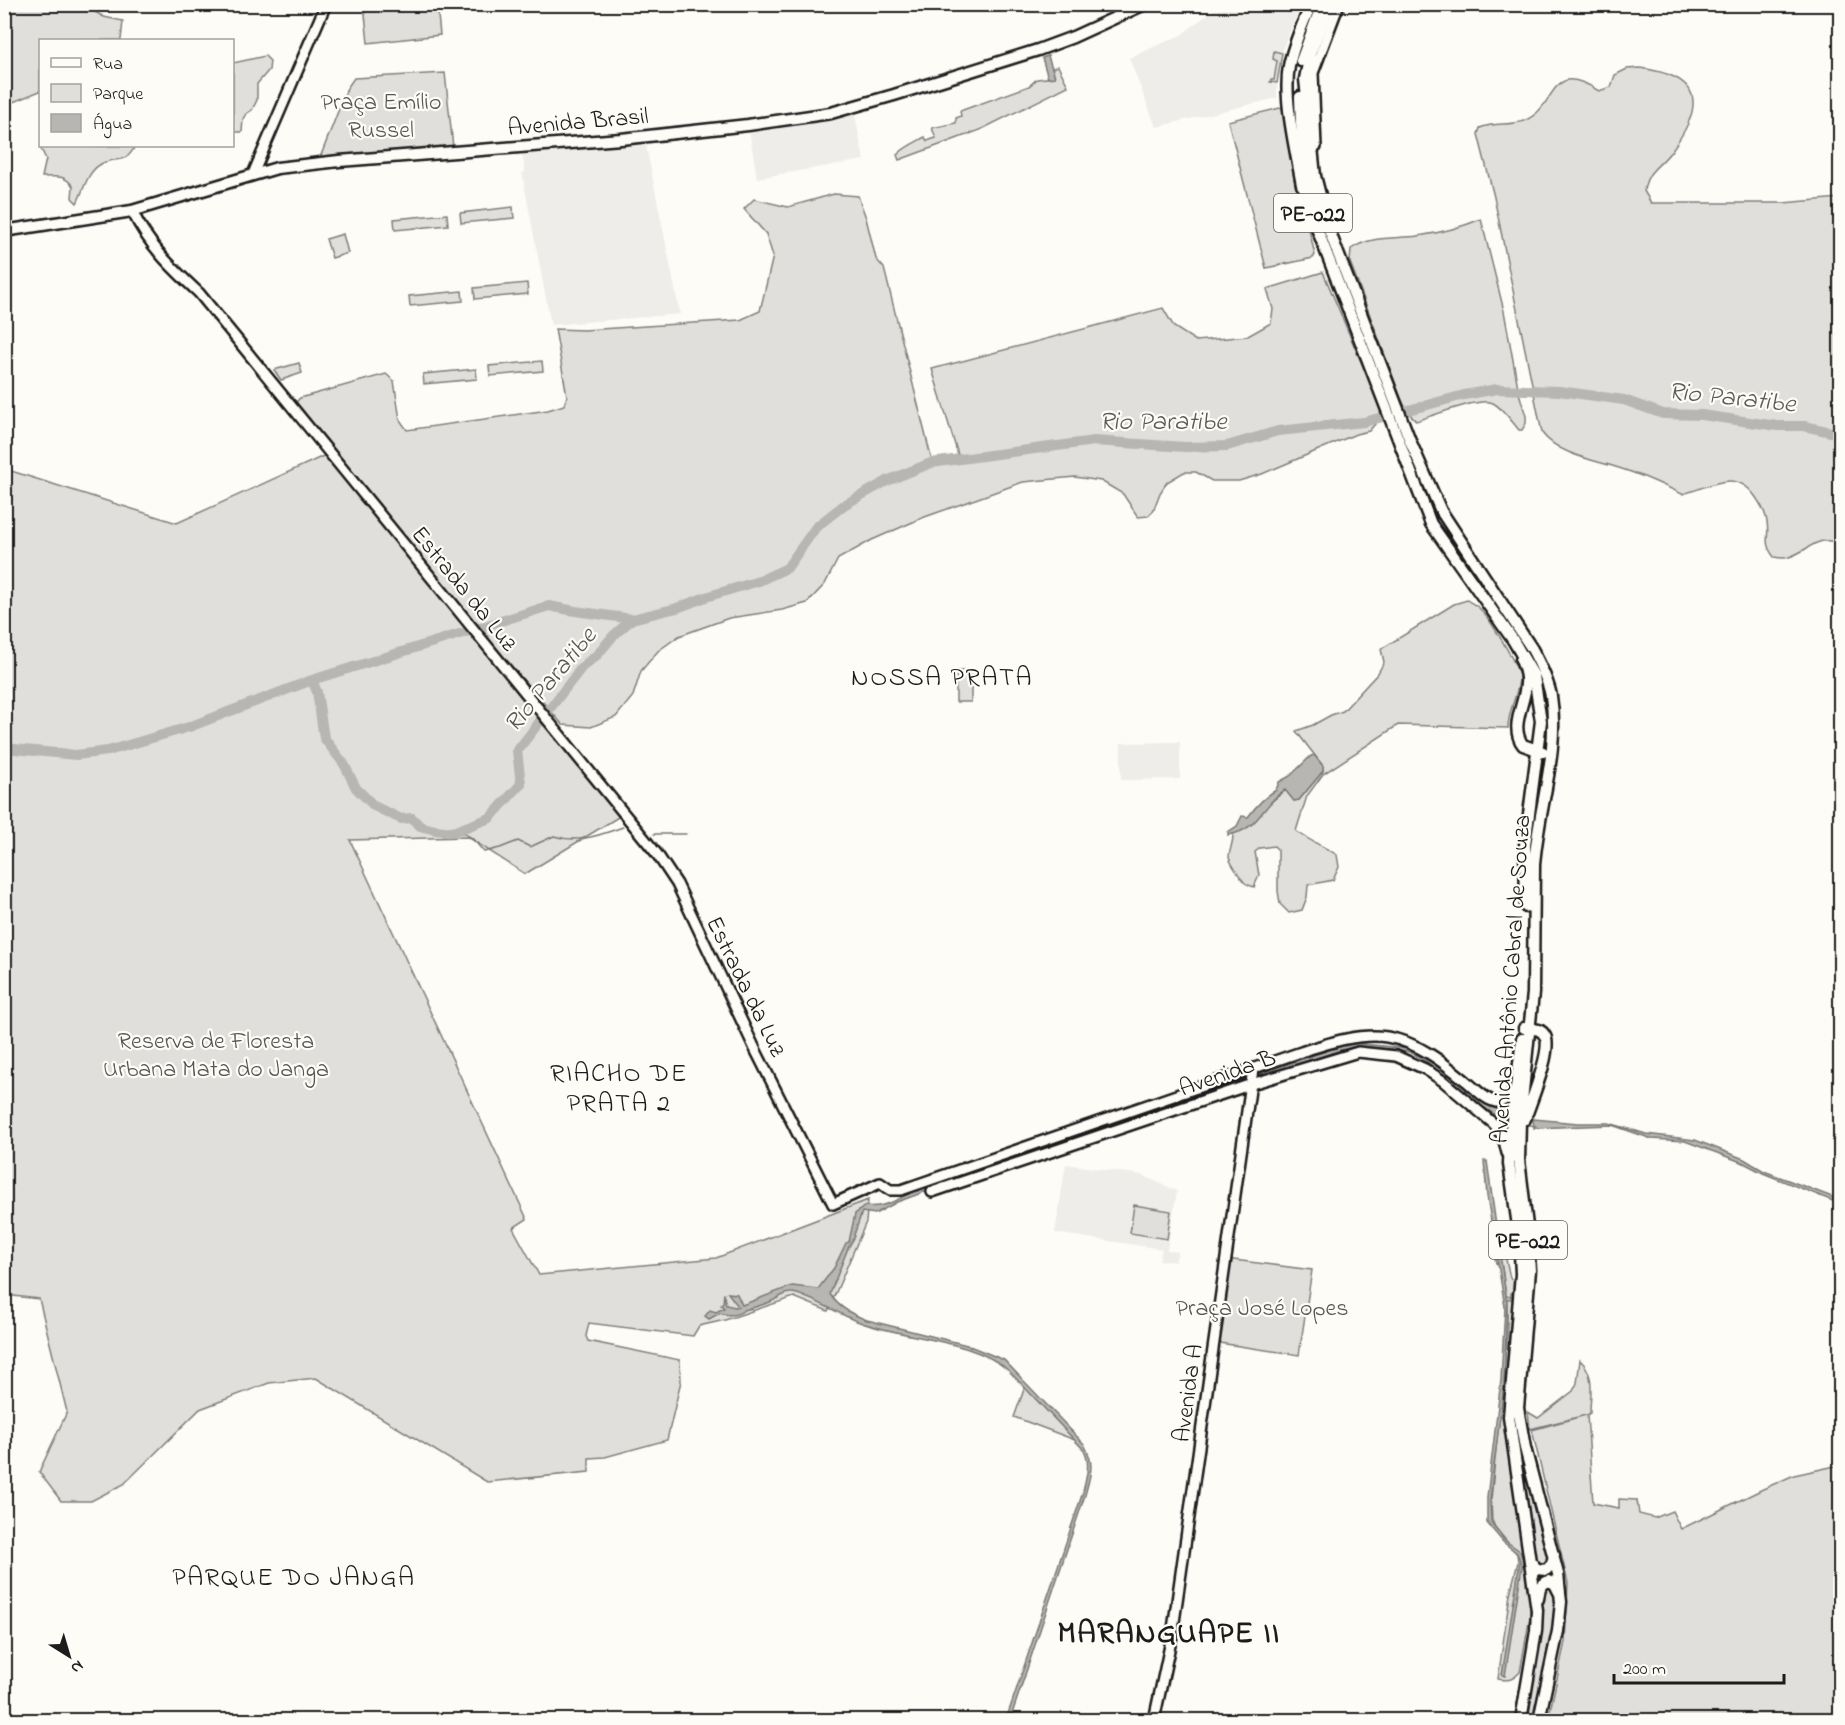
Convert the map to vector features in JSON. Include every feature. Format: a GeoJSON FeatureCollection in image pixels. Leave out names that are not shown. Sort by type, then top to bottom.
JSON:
{"type":"FeatureCollection","features":[{"type":"Feature","properties":{"kind":"main road"},"geometry":{"type":"LineString","coordinates":[[253,174],[326,4]]}},
{"type":"Feature","properties":{"kind":"main road","name":"Avenida Brasil"},"geometry":{"type":"LineString","coordinates":[[4,231],[132,211],[277,168],[621,139],[748,125],[841,111],[1038,50],[1073,37],[1145,4]]}},
{"type":"Feature","properties":{"kind":"main road","name":"PE-022"},"geometry":{"type":"LineString","coordinates":[[1303,102],[1289,65],[1311,4]]}},
{"type":"Feature","properties":{"kind":"main road","name":"Avenida Antônio Cabral de Souza"},"geometry":{"type":"LineString","coordinates":[[1322,4],[1301,59],[1299,77],[1303,102],[1316,176],[1329,230],[1392,411]]}},
{"type":"Feature","properties":{"kind":"main road","name":"Avenida Antônio Cabral de Souza"},"geometry":{"type":"LineString","coordinates":[[1330,4],[1306,67],[1303,102],[1310,196],[1318,231],[1399,428],[1431,524],[1513,640],[1534,676],[1541,721],[1525,845],[1528,1028],[1515,1091],[1509,1136],[1509,1164],[1519,1233],[1521,1274],[1509,1417],[1537,1610],[1536,1631],[1521,1720]]}},
{"type":"Feature","properties":{"kind":"main road"},"geometry":{"type":"LineString","coordinates":[[1303,102],[1339,4]]}},
{"type":"Feature","properties":{"kind":"main road","name":"Estrada da Luz"},"geometry":{"type":"LineString","coordinates":[[132,211],[154,249],[199,293],[657,854],[676,885],[755,1050],[833,1204],[880,1183]]}},
{"type":"Feature","properties":{"kind":"main road","name":"Avenida Antônio Cabral de Souza"},"geometry":{"type":"LineString","coordinates":[[1399,428],[1441,512],[1469,549],[1523,634],[1543,672],[1551,703],[1551,755],[1535,845],[1533,993],[1520,1121],[1519,1160],[1530,1269],[1518,1408],[1525,1448],[1554,1555],[1560,1595],[1558,1631],[1539,1720]]}},
{"type":"Feature","properties":{"kind":"main road"},"geometry":{"type":"LineString","coordinates":[[1458,561],[1469,549]]}},
{"type":"Feature","properties":{"kind":"main road"},"geometry":{"type":"LineString","coordinates":[[1513,640],[1526,676],[1516,731],[1523,745],[1551,755]]}},
{"type":"Feature","properties":{"kind":"main road"},"geometry":{"type":"LineString","coordinates":[[1520,1139],[1547,1049],[1545,1035],[1539,1029],[1528,1028]]}},
{"type":"Feature","properties":{"kind":"main road","name":"Avenida B"},"geometry":{"type":"LineString","coordinates":[[880,1183],[894,1191],[1334,1042],[1356,1037],[1387,1037],[1410,1044],[1429,1054],[1492,1100],[1502,1102],[1515,1091]]}},
{"type":"Feature","properties":{"kind":"main road","name":"Avenida B"},"geometry":{"type":"LineString","coordinates":[[934,1178],[932,1192],[1249,1085],[1352,1053],[1396,1056],[1416,1064],[1443,1081],[1494,1124],[1503,1137],[1509,1164]]}},
{"type":"Feature","properties":{"kind":"main road","name":"Avenida A"},"geometry":{"type":"LineString","coordinates":[[1154,1720],[1172,1636],[1250,1071]]}},
{"type":"Feature","properties":{"kind":"main road","name":"Avenida A"},"geometry":{"type":"LineString","coordinates":[[1149,1720],[1167,1636],[1249,1085]]}},
{"type":"Feature","properties":{"kind":"main road"},"geometry":{"type":"LineString","coordinates":[[1530,1561],[1543,1571],[1552,1564],[1554,1555]]}},
{"type":"Feature","properties":{"kind":"main road"},"geometry":{"type":"LineString","coordinates":[[1537,1610],[1540,1589],[1545,1582],[1555,1584],[1560,1595]]}},
{"type":"Feature","properties":{"kind":"shaded area"},"geometry":{"type":"Polygon","coordinates":[[[1278,4],[1301,5],[1283,48],[1277,98],[1156,127],[1129,58],[1181,35],[1213,10],[1278,4]]]}},
{"type":"Feature","properties":{"kind":"shaded area"},"geometry":{"type":"Polygon","coordinates":[[[854,112],[864,160],[757,178],[749,129],[854,112]]]}},
{"type":"Feature","properties":{"kind":"shaded area"},"geometry":{"type":"Polygon","coordinates":[[[646,145],[680,314],[551,325],[522,173],[525,172],[522,152],[646,145]]]}},
{"type":"Feature","properties":{"kind":"shaded area"},"geometry":{"type":"Polygon","coordinates":[[[1180,742],[1180,779],[1121,780],[1121,743],[1180,742]]]}},
{"type":"Feature","properties":{"kind":"shaded area"},"geometry":{"type":"Polygon","coordinates":[[[1066,1164],[1141,1175],[1177,1191],[1167,1250],[1178,1252],[1175,1262],[1159,1260],[1162,1249],[1055,1233],[1066,1164]]]}},
{"type":"Feature","properties":{"kind":"green space"},"geometry":{"type":"Polygon","coordinates":[[[4,5],[90,5],[90,9],[104,17],[123,21],[121,39],[39,39],[39,91],[11,103],[5,98],[4,5]]]}},
{"type":"Feature","properties":{"kind":"green space"},"geometry":{"type":"Polygon","coordinates":[[[364,5],[437,5],[440,35],[368,43],[364,5]]]}},
{"type":"Feature","properties":{"kind":"green space"},"geometry":{"type":"Polygon","coordinates":[[[1274,51],[1282,53],[1277,83],[1270,82],[1274,80],[1277,61],[1273,59],[1274,51]]]}},
{"type":"Feature","properties":{"kind":"green space"},"geometry":{"type":"Polygon","coordinates":[[[265,56],[270,61],[269,70],[257,84],[257,100],[252,110],[243,119],[242,132],[234,132],[234,63],[265,56]]]}},
{"type":"Feature","properties":{"kind":"green space"},"geometry":{"type":"Polygon","coordinates":[[[1058,66],[1068,86],[980,130],[899,160],[897,155],[910,145],[925,137],[927,141],[936,138],[932,128],[956,123],[956,118],[961,116],[960,111],[1029,86],[1037,79],[1055,77],[1052,68],[1058,66]]]}},
{"type":"Feature","properties":{"kind":"green space"},"geometry":{"type":"Polygon","coordinates":[[[1640,68],[1675,77],[1686,85],[1692,94],[1693,105],[1683,133],[1648,178],[1644,191],[1651,203],[1783,203],[1840,198],[1840,545],[1833,542],[1820,542],[1787,558],[1774,557],[1767,543],[1768,528],[1765,515],[1755,496],[1747,487],[1730,481],[1682,494],[1637,474],[1568,452],[1549,441],[1542,433],[1494,197],[1478,134],[1480,128],[1486,126],[1526,120],[1537,113],[1562,82],[1571,80],[1583,82],[1599,91],[1611,87],[1615,75],[1627,69],[1640,68]]]}},
{"type":"Feature","properties":{"kind":"green space","name":"Praça Emílio Russel"},"geometry":{"type":"Polygon","coordinates":[[[445,73],[453,147],[320,158],[347,88],[354,78],[445,73]]]}},
{"type":"Feature","properties":{"kind":"green space"},"geometry":{"type":"Polygon","coordinates":[[[1288,106],[1301,195],[1315,255],[1313,258],[1266,268],[1228,121],[1288,106]]]}},
{"type":"Feature","properties":{"kind":"green space"},"geometry":{"type":"Polygon","coordinates":[[[41,147],[134,147],[125,158],[108,161],[93,170],[77,203],[72,198],[73,186],[66,180],[59,177],[42,177],[46,159],[41,147]]]}},
{"type":"Feature","properties":{"kind":"green space"},"geometry":{"type":"Polygon","coordinates":[[[834,194],[858,196],[876,259],[884,268],[932,461],[958,455],[932,369],[1163,308],[1174,327],[1196,341],[1248,336],[1271,323],[1273,309],[1267,289],[1323,272],[1380,401],[1381,417],[1369,431],[1356,434],[1262,474],[1239,481],[1212,481],[1196,472],[1184,472],[1167,482],[1153,511],[1148,516],[1138,517],[1123,494],[1101,481],[1075,477],[1023,482],[922,518],[872,540],[838,559],[825,584],[807,603],[782,610],[729,618],[679,636],[658,651],[641,671],[633,696],[616,717],[591,727],[563,725],[476,626],[296,402],[300,398],[386,374],[394,381],[400,420],[407,430],[548,410],[564,405],[567,396],[555,329],[584,330],[740,320],[760,311],[773,256],[766,234],[744,209],[754,199],[788,207],[834,194]]]}},
{"type":"Feature","properties":{"kind":"green space"},"geometry":{"type":"Polygon","coordinates":[[[513,207],[514,218],[461,223],[460,213],[513,207]]]}},
{"type":"Feature","properties":{"kind":"green space"},"geometry":{"type":"Polygon","coordinates":[[[447,214],[448,225],[395,230],[394,219],[447,214]]]}},
{"type":"Feature","properties":{"kind":"green space"},"geometry":{"type":"Polygon","coordinates":[[[1481,219],[1504,311],[1519,393],[1526,416],[1526,423],[1522,430],[1519,430],[1497,405],[1486,402],[1467,405],[1416,421],[1407,411],[1401,398],[1350,262],[1351,249],[1367,241],[1434,233],[1481,219]]]}},
{"type":"Feature","properties":{"kind":"green space"},"geometry":{"type":"Polygon","coordinates":[[[343,234],[348,253],[332,258],[326,239],[343,234]]]}},
{"type":"Feature","properties":{"kind":"green space"},"geometry":{"type":"Polygon","coordinates":[[[527,283],[528,294],[475,299],[474,288],[527,283]]]}},
{"type":"Feature","properties":{"kind":"green space"},"geometry":{"type":"Polygon","coordinates":[[[462,291],[463,301],[410,306],[409,296],[462,291]]]}},
{"type":"Feature","properties":{"kind":"green space"},"geometry":{"type":"Polygon","coordinates":[[[542,361],[543,371],[490,376],[489,366],[542,361]]]}},
{"type":"Feature","properties":{"kind":"green space"},"geometry":{"type":"Polygon","coordinates":[[[299,363],[302,373],[281,380],[274,370],[299,363]]]}},
{"type":"Feature","properties":{"kind":"green space"},"geometry":{"type":"Polygon","coordinates":[[[476,369],[477,379],[424,384],[423,374],[476,369]]]}},
{"type":"Feature","properties":{"kind":"green space","name":"Reserva de Floresta Urbana Mata do Janga"},"geometry":{"type":"Polygon","coordinates":[[[328,454],[620,816],[525,874],[468,837],[350,840],[527,1219],[513,1228],[539,1275],[716,1258],[868,1200],[866,1222],[828,1311],[794,1297],[725,1320],[699,1326],[693,1336],[589,1323],[586,1336],[588,1341],[680,1360],[681,1381],[667,1440],[605,1457],[589,1458],[589,1472],[487,1482],[316,1378],[269,1383],[200,1409],[124,1484],[91,1501],[61,1501],[39,1472],[67,1412],[39,1299],[5,1295],[5,469],[177,523],[328,454]]]}},
{"type":"Feature","properties":{"kind":"green space"},"geometry":{"type":"Polygon","coordinates":[[[1467,600],[1479,608],[1489,621],[1518,672],[1519,684],[1508,728],[1398,725],[1323,774],[1307,796],[1296,831],[1337,855],[1339,867],[1333,880],[1308,885],[1307,897],[1302,910],[1289,913],[1280,904],[1278,850],[1274,846],[1260,848],[1255,852],[1259,875],[1254,887],[1243,881],[1230,859],[1233,832],[1286,790],[1294,801],[1299,800],[1323,771],[1323,766],[1296,731],[1343,711],[1378,673],[1384,662],[1381,649],[1454,604],[1467,600]]]}},
{"type":"Feature","properties":{"kind":"green space"},"geometry":{"type":"Polygon","coordinates":[[[956,671],[971,671],[971,702],[956,702],[956,671]]]}},
{"type":"Feature","properties":{"kind":"green space"},"geometry":{"type":"Polygon","coordinates":[[[1134,1205],[1171,1211],[1167,1239],[1130,1233],[1134,1205]]]}},
{"type":"Feature","properties":{"kind":"green space"},"geometry":{"type":"Polygon","coordinates":[[[1502,1240],[1510,1278],[1514,1281],[1517,1277],[1515,1293],[1511,1293],[1511,1297],[1506,1296],[1502,1268],[1496,1263],[1492,1244],[1502,1240]]]}},
{"type":"Feature","properties":{"kind":"green space","name":"Praça José Lopes"},"geometry":{"type":"Polygon","coordinates":[[[1226,1259],[1312,1270],[1299,1355],[1213,1342],[1226,1259]]]}},
{"type":"Feature","properties":{"kind":"green space"},"geometry":{"type":"Polygon","coordinates":[[[1507,1299],[1517,1299],[1507,1416],[1530,1594],[1530,1617],[1520,1672],[1513,1678],[1505,1680],[1498,1679],[1510,1594],[1518,1562],[1517,1554],[1495,1527],[1492,1520],[1491,1500],[1507,1337],[1507,1299]]]}},
{"type":"Feature","properties":{"kind":"green space"},"geometry":{"type":"Polygon","coordinates":[[[1580,1360],[1588,1372],[1591,1385],[1590,1413],[1587,1415],[1593,1503],[1619,1508],[1619,1499],[1637,1500],[1639,1514],[1655,1518],[1672,1511],[1681,1529],[1794,1475],[1840,1465],[1840,1720],[1548,1720],[1565,1642],[1568,1583],[1532,1430],[1586,1415],[1530,1429],[1528,1412],[1538,1418],[1573,1391],[1577,1383],[1580,1360]]]}},
{"type":"Feature","properties":{"kind":"green space"},"geometry":{"type":"Polygon","coordinates":[[[1025,1387],[1075,1440],[1014,1417],[1025,1387]]]}},
{"type":"Feature","properties":{"kind":"green space"},"geometry":{"type":"Polygon","coordinates":[[[1517,1413],[1553,1552],[1548,1568],[1535,1565],[1516,1429],[1517,1413]]]}},
{"type":"Feature","properties":{"kind":"green space"},"geometry":{"type":"Polygon","coordinates":[[[1549,1582],[1559,1595],[1539,1720],[1521,1720],[1541,1593],[1549,1582]]]}},
{"type":"Feature","properties":{"kind":"water"},"geometry":{"type":"Polygon","coordinates":[[[1048,56],[1055,77],[1048,78],[1042,58],[1048,56]]]}},
{"type":"Feature","properties":{"kind":"water"},"geometry":{"type":"Polygon","coordinates":[[[1314,755],[1323,766],[1323,771],[1299,800],[1294,801],[1285,790],[1270,803],[1254,823],[1239,832],[1228,835],[1228,832],[1237,826],[1242,816],[1248,817],[1260,802],[1276,790],[1279,782],[1290,776],[1314,755]]]}},
{"type":"Feature","properties":{"kind":"water"},"geometry":{"type":"Polygon","coordinates":[[[1354,1043],[1411,1049],[1428,1058],[1509,1118],[1508,1123],[1483,1107],[1426,1061],[1410,1052],[1354,1047],[946,1184],[897,1202],[875,1214],[862,1212],[855,1236],[830,1294],[837,1303],[867,1320],[967,1345],[1004,1360],[1084,1444],[1090,1457],[1090,1474],[1085,1495],[1010,1720],[1006,1720],[1083,1492],[1088,1466],[1084,1450],[1009,1371],[994,1360],[976,1352],[956,1345],[872,1326],[791,1293],[736,1314],[720,1313],[709,1319],[705,1316],[710,1310],[716,1312],[724,1308],[721,1305],[724,1293],[726,1305],[735,1307],[738,1306],[728,1293],[737,1294],[742,1305],[792,1286],[818,1289],[834,1268],[846,1243],[849,1242],[855,1214],[865,1206],[879,1206],[892,1202],[917,1190],[1354,1043]]]}},
{"type":"Feature","properties":{"kind":"water"},"geometry":{"type":"Polygon","coordinates":[[[1533,1119],[1609,1123],[1646,1134],[1695,1140],[1744,1159],[1764,1171],[1840,1200],[1840,1204],[1744,1163],[1685,1141],[1652,1139],[1612,1125],[1534,1128],[1533,1119]]]}},
{"type":"Feature","properties":{"kind":"water"},"geometry":{"type":"Polygon","coordinates":[[[1484,1161],[1487,1161],[1507,1304],[1504,1386],[1490,1501],[1491,1522],[1504,1540],[1520,1551],[1523,1560],[1505,1676],[1502,1675],[1520,1561],[1517,1553],[1503,1542],[1487,1523],[1487,1498],[1501,1380],[1505,1307],[1487,1196],[1484,1161]]]}},
{"type":"Feature","properties":{"kind":"waterway","name":"Rio Paratibe"},"geometry":{"type":"LineString","coordinates":[[4,748],[76,755],[108,751],[189,727],[312,680],[317,692],[324,738],[344,764],[356,788],[374,806],[401,819],[412,818],[420,826],[453,832],[490,818],[521,784],[517,751],[582,667],[632,619],[677,608],[759,581],[787,568],[816,527],[844,505],[887,481],[931,463],[1094,441],[1185,447],[1227,446],[1278,431],[1364,422],[1464,395],[1497,389],[1559,391],[1624,400],[1663,414],[1702,415],[1777,426],[1804,426],[1840,434]]}},
{"type":"Feature","properties":{"kind":"waterway","name":"Rio Paratibe"},"geometry":{"type":"LineString","coordinates":[[312,680],[549,606],[632,619]]}},
{"type":"Feature","properties":{"kind":"waterway"},"geometry":{"type":"LineString","coordinates":[[457,830],[472,838],[484,852],[518,841],[530,847],[554,836],[580,839],[623,827]]}},
{"type":"Feature","properties":{"kind":"waterway"},"geometry":{"type":"LineString","coordinates":[[654,834],[686,834]]}},
{"type":"Feature","properties":{"kind":"waterway"},"geometry":{"type":"LineString","coordinates":[[1530,1125],[1536,1126]]}},
{"type":"Feature","properties":{"kind":"district","name":"NOSSA PRATA"},"geometry":{"type":"Point","coordinates":[942,676]}},
{"type":"Feature","properties":{"kind":"district","name":"RIACHO DE PRATA 2"},"geometry":{"type":"Point","coordinates":[619,1087]}},
{"type":"Feature","properties":{"kind":"district","name":"PARQUE DO JANGA"},"geometry":{"type":"Point","coordinates":[294,1576]}},
{"type":"Feature","properties":{"kind":"district","name":"MARANGUAPE II"},"geometry":{"type":"Point","coordinates":[1169,1632]}}]}
